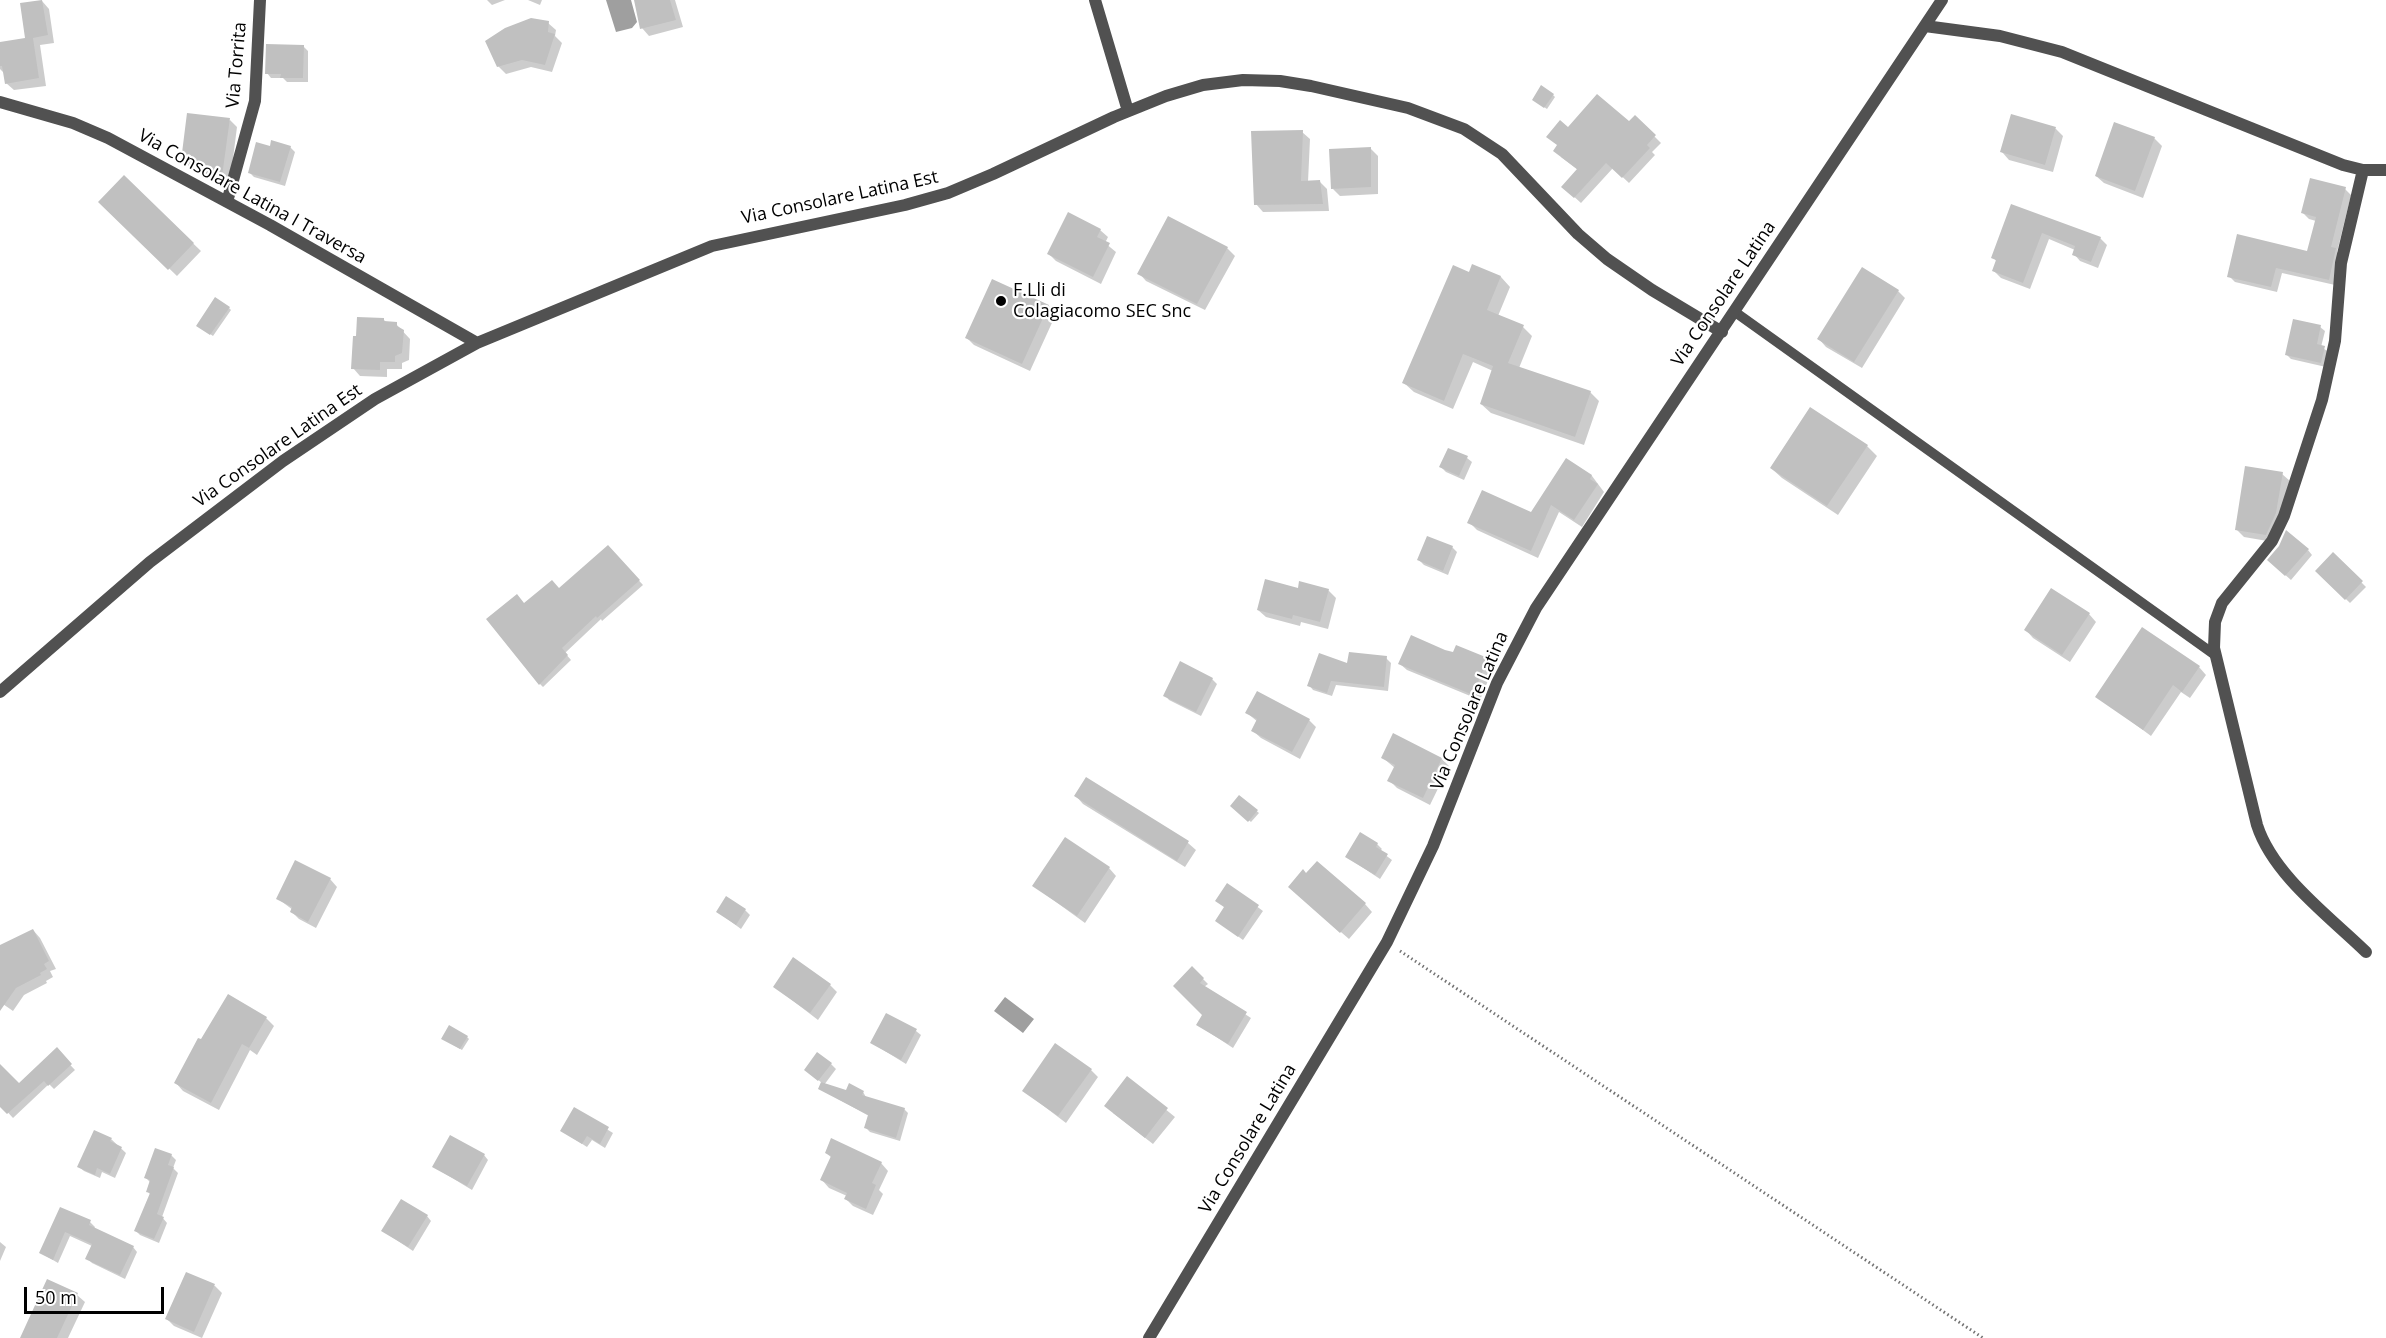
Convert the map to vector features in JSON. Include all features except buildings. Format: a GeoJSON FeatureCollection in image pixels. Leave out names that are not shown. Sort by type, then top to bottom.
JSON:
{"type":"FeatureCollection","features":[{"type":"Feature","properties":{"kind":"street","name":"Via Torrita"},"geometry":{"type":"LineString","coordinates":[[226,202],[255,101],[260,0]]}},
{"type":"Feature","properties":{"kind":"street"},"geometry":{"type":"LineString","coordinates":[[1095,0],[1128,111]]}},
{"type":"Feature","properties":{"kind":"street","name":"Via Consolare Latina"},"geometry":{"type":"LineString","coordinates":[[1149,1338],[1387,942],[1433,846],[1492,696],[1518,640],[1566,561],[1722,332],[1942,0]]}},
{"type":"Feature","properties":{"kind":"street"},"geometry":{"type":"LineString","coordinates":[[1925,26],[2009,38],[2062,52],[2336,163],[2363,170],[2386,170]]}},
{"type":"Feature","properties":{"kind":"street","name":"Via Consolare Latina Est"},"geometry":{"type":"LineString","coordinates":[[0,692],[150,562],[283,460],[367,404],[477,343],[712,246],[905,205],[948,193],[1128,111],[1192,87],[1243,80],[1280,81],[1328,89],[1408,108],[1435,117],[1479,137],[1502,154],[1578,234],[1622,271],[1722,332]]}},
{"type":"Feature","properties":{"kind":"street","name":"Via Consolare Latina I Traversa"},"geometry":{"type":"LineString","coordinates":[[0,102],[48,114],[87,129],[226,202],[477,343]]}},
{"type":"Feature","properties":{"kind":"street"},"geometry":{"type":"LineString","coordinates":[[2363,170],[2341,263],[2335,341],[2322,400],[2278,530],[2265,551],[2231,590],[2219,609],[2212,636],[2257,825],[2269,853],[2284,873],[2366,952]]}},
{"type":"Feature","properties":{"kind":"lane"},"geometry":{"type":"LineString","coordinates":[[1735,312],[2215,655]]}},
{"type":"Feature","properties":{"kind":"path"},"geometry":{"type":"LineString","coordinates":[[1387,942],[1983,1338]]}},
{"type":"Feature","properties":{"kind":"shaded area"},"geometry":{"type":"Polygon","coordinates":[[[606,0],[631,0],[637,22],[632,28],[616,32],[606,0]]]}},
{"type":"Feature","properties":{"kind":"shaded area"},"geometry":{"type":"Polygon","coordinates":[[[1005,997],[1034,1019],[1023,1033],[994,1011],[1005,997]]]}},
{"type":"Feature","properties":{"kind":"place","name":"F.Lli di Colagiacomo SEC Snc"},"geometry":{"type":"Point","coordinates":[1001,301]}}]}
